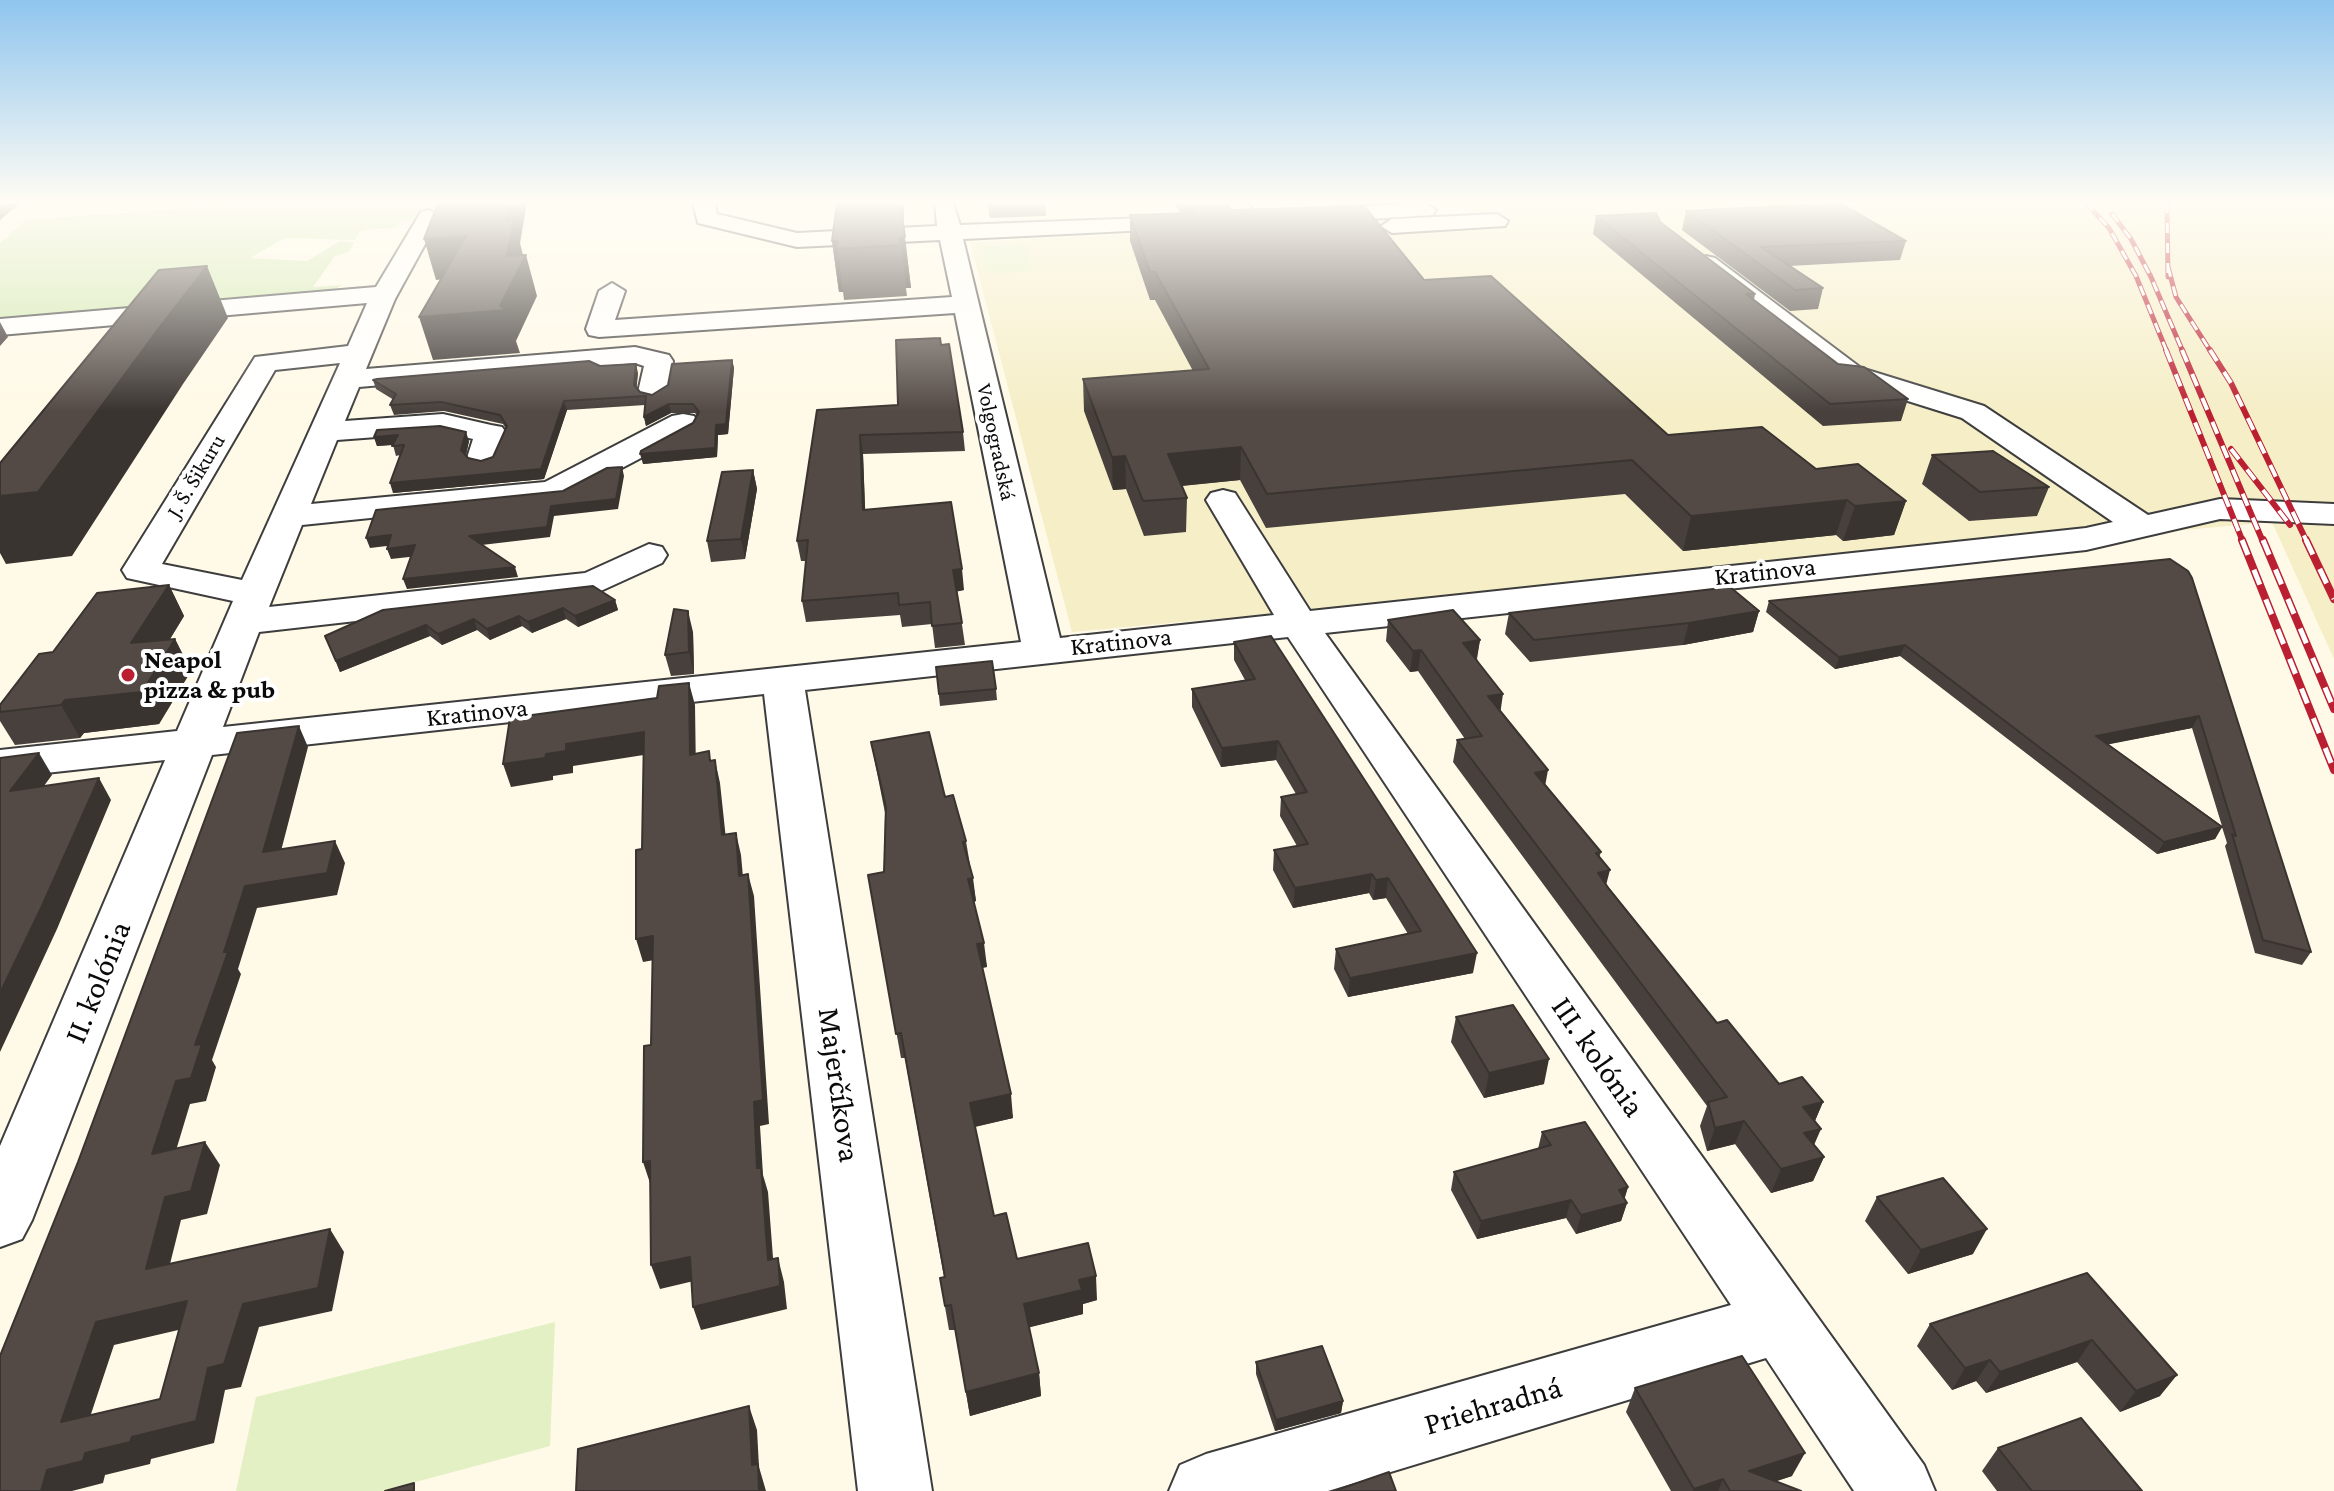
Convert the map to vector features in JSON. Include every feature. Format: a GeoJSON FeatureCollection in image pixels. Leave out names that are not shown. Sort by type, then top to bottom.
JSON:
{"type":"FeatureCollection","features":[{"type":"Feature","properties":{"kind":"street"},"geometry":{"type":"LineString","coordinates":[[196,744],[249,608],[353,366],[397,273]]}},
{"type":"Feature","properties":{"kind":"street","name":"Volgogradská"},"geometry":{"type":"LineString","coordinates":[[959,273],[1043,651]]}},
{"type":"Feature","properties":{"kind":"street"},"geometry":{"type":"LineString","coordinates":[[1719,273],[1851,374],[1973,412],[2145,528]]}},
{"type":"Feature","properties":{"kind":"street"},"geometry":{"type":"LineString","coordinates":[[612,291],[599,329],[966,304]]}},
{"type":"Feature","properties":{"kind":"street"},"geometry":{"type":"LineString","coordinates":[[0,327],[385,294]]}},
{"type":"Feature","properties":{"kind":"street","name":"J. Š. Šikuru"},"geometry":{"type":"LineString","coordinates":[[649,555],[594,583],[249,608],[140,570],[265,363],[353,366],[635,355],[659,361],[653,392]]}},
{"type":"Feature","properties":{"kind":"street"},"geometry":{"type":"LineString","coordinates":[[325,432],[443,423],[491,434],[483,458]]}},
{"type":"Feature","properties":{"kind":"street"},"geometry":{"type":"LineString","coordinates":[[289,516],[553,491],[683,423]]}},
{"type":"Feature","properties":{"kind":"street","name":"III. kolónia"},"geometry":{"type":"LineString","coordinates":[[1223,500],[1298,623],[1898,1491]]}},
{"type":"Feature","properties":{"kind":"street","name":"Kratinova"},"geometry":{"type":"LineString","coordinates":[[0,764],[2086,539],[2145,528],[2190,514],[2239,509],[2334,514]]}},
{"type":"Feature","properties":{"kind":"street","name":"Majerčíkova"},"geometry":{"type":"LineString","coordinates":[[783,679],[895,1491]]}},
{"type":"Feature","properties":{"kind":"street","name":"II. kolónia"},"geometry":{"type":"LineString","coordinates":[[0,1220],[196,744]]}},
{"type":"Feature","properties":{"kind":"street","name":"Priehradná"},"geometry":{"type":"LineString","coordinates":[[1206,1491],[1780,1322]]}},
{"type":"Feature","properties":{"kind":"shaded area"},"geometry":{"type":"Polygon","coordinates":[[[978,273],[2334,273],[2334,659],[2272,522],[1072,632],[978,273]]]}},
{"type":"Feature","properties":{"kind":"green space"},"geometry":{"type":"Polygon","coordinates":[[[0,273],[323,273],[313,287],[342,285],[327,294],[0,321],[0,273]]]}},
{"type":"Feature","properties":{"kind":"green space"},"geometry":{"type":"Polygon","coordinates":[[[555,1322],[550,1446],[382,1491],[236,1491],[256,1397],[555,1322]]]}},
{"type":"Feature","properties":{"kind":"building"},"geometry":{"type":"Polygon","coordinates":[[[157,273],[202,273],[38,492],[0,496],[0,463],[157,273]]]}},
{"type":"Feature","properties":{"kind":"building"},"geometry":{"type":"Polygon","coordinates":[[[445,273],[517,273],[500,306],[507,310],[419,317],[445,273]]]}},
{"type":"Feature","properties":{"kind":"building"},"geometry":{"type":"Polygon","coordinates":[[[1155,273],[1418,273],[1424,280],[1491,276],[1668,435],[1762,427],[1816,469],[1858,464],[1906,501],[1855,506],[1847,500],[1691,516],[1632,460],[1267,494],[1241,447],[1168,454],[1187,498],[1143,501],[1125,456],[1112,457],[1083,379],[1209,369],[1155,273]]]}},
{"type":"Feature","properties":{"kind":"building"},"geometry":{"type":"Polygon","coordinates":[[[1666,273],[1727,273],[1755,294],[1746,294],[1838,364],[1864,367],[1908,399],[1830,404],[1666,273]]]}},
{"type":"Feature","properties":{"kind":"building"},"geometry":{"type":"Polygon","coordinates":[[[1771,273],[1800,273],[1823,288],[1795,290],[1771,273]]]}},
{"type":"Feature","properties":{"kind":"building"},"geometry":{"type":"Polygon","coordinates":[[[940,338],[941,345],[949,344],[963,432],[860,435],[863,510],[951,502],[962,569],[953,570],[962,623],[932,626],[930,602],[899,605],[898,593],[802,601],[808,540],[797,541],[817,410],[898,405],[896,340],[940,338]]]}},
{"type":"Feature","properties":{"kind":"building"},"geometry":{"type":"Polygon","coordinates":[[[732,360],[726,424],[716,425],[715,448],[640,454],[693,423],[699,412],[693,404],[669,404],[644,417],[646,396],[564,401],[541,469],[390,483],[404,445],[392,446],[398,435],[374,437],[377,430],[440,426],[466,432],[461,450],[468,458],[481,461],[493,457],[507,426],[500,415],[441,402],[390,405],[396,394],[373,380],[377,379],[589,361],[600,366],[636,364],[634,385],[640,392],[652,395],[668,385],[672,364],[732,360]]]}},
{"type":"Feature","properties":{"kind":"building"},"geometry":{"type":"Polygon","coordinates":[[[1993,451],[2049,487],[1980,492],[1932,455],[1993,451]]]}},
{"type":"Feature","properties":{"kind":"building"},"geometry":{"type":"Polygon","coordinates":[[[622,467],[616,499],[551,506],[547,527],[469,536],[515,567],[403,579],[415,545],[387,549],[391,535],[366,538],[376,510],[563,491],[607,468],[622,467]]]}},
{"type":"Feature","properties":{"kind":"building"},"geometry":{"type":"Polygon","coordinates":[[[753,470],[741,539],[707,541],[722,472],[753,470]]]}},
{"type":"Feature","properties":{"kind":"building"},"geometry":{"type":"Polygon","coordinates":[[[2170,559],[2188,571],[2192,578],[2311,952],[2263,940],[2232,834],[2236,836],[2199,716],[2096,736],[2222,827],[2164,842],[1905,645],[1839,657],[1769,601],[2170,559]]]}},
{"type":"Feature","properties":{"kind":"building"},"geometry":{"type":"Polygon","coordinates":[[[169,585],[131,643],[175,639],[142,692],[65,700],[61,705],[0,712],[0,705],[39,654],[53,652],[97,593],[169,585]]]}},
{"type":"Feature","properties":{"kind":"building"},"geometry":{"type":"Polygon","coordinates":[[[593,586],[615,600],[575,616],[563,608],[528,622],[519,616],[487,629],[474,619],[438,634],[426,625],[336,661],[325,636],[383,610],[593,586]]]}},
{"type":"Feature","properties":{"kind":"building"},"geometry":{"type":"Polygon","coordinates":[[[1730,587],[1759,611],[1689,623],[1534,640],[1509,613],[1730,587]]]}},
{"type":"Feature","properties":{"kind":"building"},"geometry":{"type":"Polygon","coordinates":[[[674,609],[688,611],[689,652],[665,655],[674,609]]]}},
{"type":"Feature","properties":{"kind":"building"},"geometry":{"type":"Polygon","coordinates":[[[1453,610],[1480,640],[1463,643],[1503,694],[1488,696],[1548,770],[1535,773],[1601,852],[1596,853],[1610,870],[1598,873],[1609,889],[1717,1023],[1727,1020],[1779,1084],[1802,1077],[1823,1102],[1803,1107],[1821,1129],[1804,1133],[1824,1157],[1781,1169],[1744,1121],[1715,1128],[1708,1102],[1727,1097],[1457,740],[1482,736],[1421,650],[1413,651],[1388,620],[1453,610]]]}},
{"type":"Feature","properties":{"kind":"building"},"geometry":{"type":"Polygon","coordinates":[[[1271,636],[1477,953],[1350,978],[1336,949],[1421,931],[1388,878],[1376,880],[1372,874],[1295,888],[1274,850],[1308,844],[1281,797],[1307,792],[1278,741],[1222,748],[1192,689],[1255,679],[1234,642],[1271,636]]]}},
{"type":"Feature","properties":{"kind":"building"},"geometry":{"type":"Polygon","coordinates":[[[992,661],[996,689],[939,694],[936,667],[992,661]]]}},
{"type":"Feature","properties":{"kind":"building"},"geometry":{"type":"Polygon","coordinates":[[[689,683],[690,755],[709,751],[710,761],[715,760],[722,835],[736,833],[739,876],[748,874],[763,1100],[754,1102],[757,1168],[761,1168],[768,1260],[778,1258],[780,1286],[693,1307],[690,1257],[651,1265],[650,1161],[643,1162],[644,1046],[651,1045],[653,936],[636,939],[636,850],[642,849],[644,732],[566,744],[566,751],[546,754],[545,758],[503,764],[510,718],[657,698],[659,686],[689,683]]]}},
{"type":"Feature","properties":{"kind":"building"},"geometry":{"type":"Polygon","coordinates":[[[299,726],[263,852],[335,841],[327,873],[245,886],[224,952],[228,952],[195,1045],[202,1044],[191,1078],[176,1081],[152,1154],[205,1142],[191,1191],[165,1197],[146,1269],[330,1229],[318,1288],[243,1304],[224,1364],[208,1368],[196,1421],[132,1437],[130,1442],[85,1453],[83,1461],[47,1470],[41,1491],[0,1491],[0,1356],[78,1162],[237,733],[299,726]],[[187,1301],[96,1322],[61,1422],[160,1399],[187,1301]]]}},
{"type":"Feature","properties":{"kind":"building"},"geometry":{"type":"Polygon","coordinates":[[[929,732],[945,797],[953,795],[966,841],[963,842],[973,878],[968,879],[984,943],[977,944],[1011,1094],[970,1103],[994,1216],[1006,1213],[1017,1259],[1088,1243],[1096,1276],[1079,1280],[1082,1290],[1024,1304],[1039,1373],[966,1392],[951,1305],[945,1306],[940,1278],[945,1277],[901,1033],[896,1034],[868,875],[884,872],[886,807],[871,742],[929,732]]]}},
{"type":"Feature","properties":{"kind":"building"},"geometry":{"type":"Polygon","coordinates":[[[39,753],[10,791],[99,778],[0,993],[0,758],[39,753]]]}},
{"type":"Feature","properties":{"kind":"building"},"geometry":{"type":"Polygon","coordinates":[[[1513,1005],[1549,1059],[1489,1073],[1456,1017],[1513,1005]]]}},
{"type":"Feature","properties":{"kind":"building"},"geometry":{"type":"Polygon","coordinates":[[[1585,1122],[1628,1187],[1619,1190],[1627,1203],[1581,1215],[1571,1200],[1481,1221],[1454,1172],[1551,1145],[1542,1132],[1585,1122]]]}},
{"type":"Feature","properties":{"kind":"building"},"geometry":{"type":"Polygon","coordinates":[[[1943,1178],[1987,1229],[1921,1250],[1877,1197],[1943,1178]]]}},
{"type":"Feature","properties":{"kind":"building"},"geometry":{"type":"Polygon","coordinates":[[[2087,1273],[2177,1375],[2136,1391],[2092,1340],[2000,1372],[1990,1360],[1965,1368],[1930,1324],[2087,1273]]]}},
{"type":"Feature","properties":{"kind":"building"},"geometry":{"type":"Polygon","coordinates":[[[1322,1346],[1343,1401],[1276,1420],[1256,1362],[1322,1346]]]}},
{"type":"Feature","properties":{"kind":"building"},"geometry":{"type":"Polygon","coordinates":[[[1742,1356],[1805,1453],[1749,1471],[1801,1491],[1730,1491],[1723,1479],[1694,1489],[1635,1388],[1742,1356]]]}},
{"type":"Feature","properties":{"kind":"building"},"geometry":{"type":"Polygon","coordinates":[[[749,1406],[752,1465],[758,1464],[759,1491],[576,1491],[578,1449],[749,1406]]]}},
{"type":"Feature","properties":{"kind":"building"},"geometry":{"type":"Polygon","coordinates":[[[2081,1418],[2142,1491],[2032,1491],[1998,1448],[2081,1418]]]}},
{"type":"Feature","properties":{"kind":"building"},"geometry":{"type":"Polygon","coordinates":[[[1389,1472],[1396,1491],[1334,1491],[1389,1472]]]}},
{"type":"Feature","properties":{"kind":"building"},"geometry":{"type":"Polygon","coordinates":[[[414,1483],[414,1491],[385,1491],[414,1483]]]}},
{"type":"Feature","properties":{"kind":"railway"},"geometry":{"type":"LineString","coordinates":[[2134,273],[2167,352]]}},
{"type":"Feature","properties":{"kind":"railway"},"geometry":{"type":"LineString","coordinates":[[2149,273],[2183,352]]}},
{"type":"Feature","properties":{"kind":"railway"},"geometry":{"type":"LineString","coordinates":[[2168,273],[2168,277]]}},
{"type":"Feature","properties":{"kind":"railway"},"geometry":{"type":"LineString","coordinates":[[2169,273],[2176,297],[2211,352]]}},
{"type":"Feature","properties":{"kind":"railway"},"geometry":{"type":"LineString","coordinates":[[2166,350],[2243,542]]}},
{"type":"Feature","properties":{"kind":"railway"},"geometry":{"type":"LineString","coordinates":[[2182,350],[2263,542]]}},
{"type":"Feature","properties":{"kind":"railway"},"geometry":{"type":"LineString","coordinates":[[2210,350],[2231,383],[2307,542]]}},
{"type":"Feature","properties":{"kind":"railway"},"geometry":{"type":"LineString","coordinates":[[2231,449],[2290,525]]}},
{"type":"Feature","properties":{"kind":"railway"},"geometry":{"type":"LineString","coordinates":[[2242,540],[2334,770]]}},
{"type":"Feature","properties":{"kind":"railway"},"geometry":{"type":"LineString","coordinates":[[2263,540],[2334,709]]}},
{"type":"Feature","properties":{"kind":"railway"},"geometry":{"type":"LineString","coordinates":[[2306,540],[2334,599]]}},
{"type":"Feature","properties":{"kind":"place","name":"Neapol pizza & pub"},"geometry":{"type":"Point","coordinates":[128,675]}}]}
